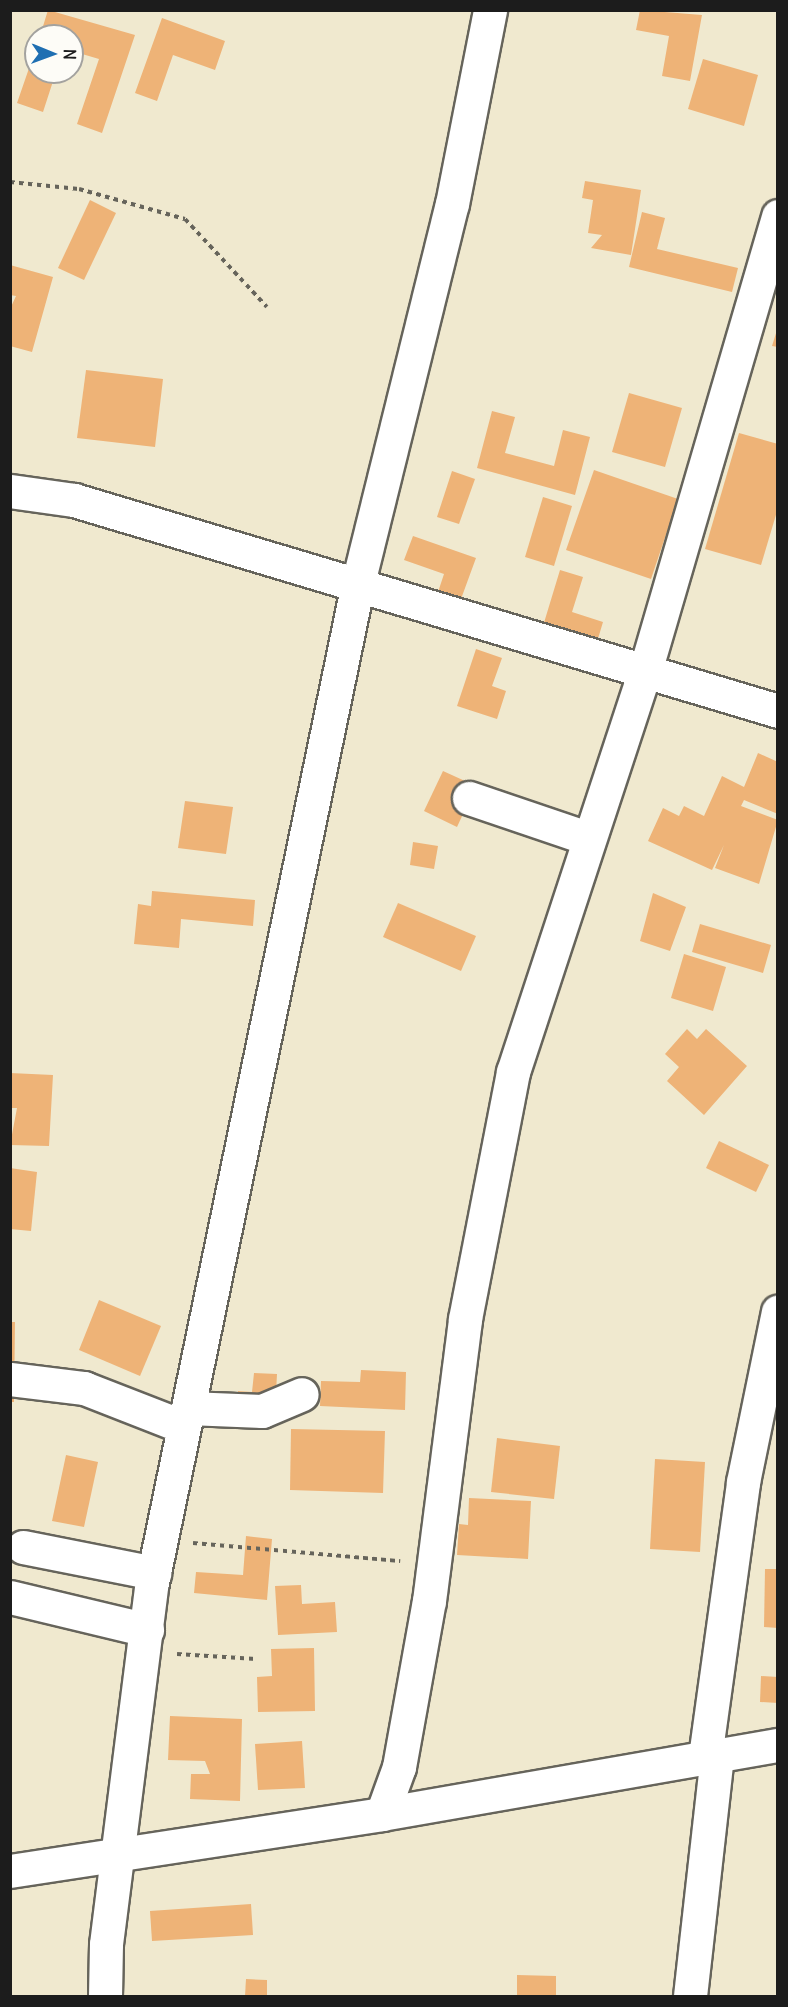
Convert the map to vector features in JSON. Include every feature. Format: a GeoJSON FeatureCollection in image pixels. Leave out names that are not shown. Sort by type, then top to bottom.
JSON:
{"type":"FeatureCollection","features":[{"type":"Feature","properties":{"kind":"street"},"geometry":{"type":"LineString","coordinates":[[105,1996],[117,1854],[154,1572],[358,582],[452,204],[490,10]]}},
{"type":"Feature","properties":{"kind":"street"},"geometry":{"type":"LineString","coordinates":[[382,1815],[399,1767],[438,1549],[484,1198],[513,1072],[587,838],[646,668],[777,216]]}},
{"type":"Feature","properties":{"kind":"street"},"geometry":{"type":"LineString","coordinates":[[10,491],[74,500],[646,668],[777,711]]}},
{"type":"Feature","properties":{"kind":"street"},"geometry":{"type":"LineString","coordinates":[[469,798],[587,838]]}},
{"type":"Feature","properties":{"kind":"street"},"geometry":{"type":"LineString","coordinates":[[690,1996],[711,1756],[743,1482],[777,1312]]}},
{"type":"Feature","properties":{"kind":"street"},"geometry":{"type":"LineString","coordinates":[[10,1379],[84,1388],[186,1418],[262,1411],[302,1395]]}},
{"type":"Feature","properties":{"kind":"street"},"geometry":{"type":"LineString","coordinates":[[22,1547],[154,1572]]}},
{"type":"Feature","properties":{"kind":"street"},"geometry":{"type":"LineString","coordinates":[[10,1597],[145,1642]]}},
{"type":"Feature","properties":{"kind":"street"},"geometry":{"type":"LineString","coordinates":[[10,1871],[382,1815],[777,1745]]}},
{"type":"Feature","properties":{"kind":"path"},"geometry":{"type":"LineString","coordinates":[[10,182],[79,189],[185,219],[267,307]]}},
{"type":"Feature","properties":{"kind":"path"},"geometry":{"type":"LineString","coordinates":[[161,1539],[378,1561],[417,1558],[438,1549]]}},
{"type":"Feature","properties":{"kind":"path"},"geometry":{"type":"LineString","coordinates":[[145,1642],[256,1659]]}},
{"type":"Feature","properties":{"kind":"building"},"geometry":{"type":"Polygon","coordinates":[[[48,10],[135,35],[102,133],[77,124],[99,59],[84,55],[84,24],[44,24],[48,10]]]}},
{"type":"Feature","properties":{"kind":"building"},"geometry":{"type":"Polygon","coordinates":[[[640,10],[702,15],[690,81],[662,76],[669,36],[636,30],[640,10]]]}},
{"type":"Feature","properties":{"kind":"building"},"geometry":{"type":"Polygon","coordinates":[[[162,18],[225,41],[215,70],[173,55],[157,101],[135,93],[162,18]]]}},
{"type":"Feature","properties":{"kind":"building"},"geometry":{"type":"Polygon","coordinates":[[[703,59],[758,75],[744,126],[688,109],[703,59]]]}},
{"type":"Feature","properties":{"kind":"building"},"geometry":{"type":"Polygon","coordinates":[[[24,83],[52,84],[43,112],[17,103],[24,83]]]}},
{"type":"Feature","properties":{"kind":"building"},"geometry":{"type":"Polygon","coordinates":[[[585,181],[641,190],[631,255],[591,248],[602,235],[588,233],[593,200],[582,198],[585,181]]]}},
{"type":"Feature","properties":{"kind":"building"},"geometry":{"type":"Polygon","coordinates":[[[90,200],[116,213],[84,280],[58,268],[90,200]]]}},
{"type":"Feature","properties":{"kind":"building"},"geometry":{"type":"Polygon","coordinates":[[[642,212],[665,218],[657,249],[738,268],[732,292],[629,267],[642,212]]]}},
{"type":"Feature","properties":{"kind":"building"},"geometry":{"type":"Polygon","coordinates":[[[10,265],[53,277],[32,352],[10,346],[10,309],[16,296],[10,295],[10,265]]]}},
{"type":"Feature","properties":{"kind":"building"},"geometry":{"type":"Polygon","coordinates":[[[778,330],[778,347],[772,346],[778,330]]]}},
{"type":"Feature","properties":{"kind":"building"},"geometry":{"type":"Polygon","coordinates":[[[86,370],[163,379],[155,447],[77,438],[86,370]]]}},
{"type":"Feature","properties":{"kind":"building"},"geometry":{"type":"Polygon","coordinates":[[[629,393],[682,408],[665,467],[612,452],[629,393]]]}},
{"type":"Feature","properties":{"kind":"building"},"geometry":{"type":"Polygon","coordinates":[[[492,411],[515,417],[505,453],[554,466],[563,430],[590,437],[575,495],[477,468],[492,411]]]}},
{"type":"Feature","properties":{"kind":"building"},"geometry":{"type":"Polygon","coordinates":[[[739,433],[778,444],[778,508],[761,565],[705,549],[739,433]]]}},
{"type":"Feature","properties":{"kind":"building"},"geometry":{"type":"Polygon","coordinates":[[[594,470],[678,499],[651,579],[566,550],[594,470]]]}},
{"type":"Feature","properties":{"kind":"building"},"geometry":{"type":"Polygon","coordinates":[[[452,471],[475,479],[459,524],[437,517],[452,471]]]}},
{"type":"Feature","properties":{"kind":"building"},"geometry":{"type":"Polygon","coordinates":[[[543,497],[572,506],[554,566],[525,557],[543,497]]]}},
{"type":"Feature","properties":{"kind":"building"},"geometry":{"type":"Polygon","coordinates":[[[413,536],[476,558],[461,599],[438,592],[444,574],[404,560],[413,536]]]}},
{"type":"Feature","properties":{"kind":"building"},"geometry":{"type":"Polygon","coordinates":[[[560,570],[583,577],[572,612],[603,622],[597,642],[543,626],[560,570]]]}},
{"type":"Feature","properties":{"kind":"building"},"geometry":{"type":"Polygon","coordinates":[[[476,649],[502,658],[492,686],[506,691],[497,719],[457,706],[476,649]]]}},
{"type":"Feature","properties":{"kind":"building"},"geometry":{"type":"Polygon","coordinates":[[[758,753],[778,762],[778,814],[744,800],[741,806],[778,820],[759,884],[715,868],[724,845],[712,870],[648,841],[663,808],[679,816],[684,806],[704,816],[722,776],[744,787],[758,753]]]}},
{"type":"Feature","properties":{"kind":"building"},"geometry":{"type":"Polygon","coordinates":[[[443,771],[476,786],[457,827],[424,811],[443,771]]]}},
{"type":"Feature","properties":{"kind":"building"},"geometry":{"type":"Polygon","coordinates":[[[185,801],[233,807],[226,854],[178,848],[185,801]]]}},
{"type":"Feature","properties":{"kind":"building"},"geometry":{"type":"Polygon","coordinates":[[[413,842],[438,846],[434,869],[410,865],[413,842]]]}},
{"type":"Feature","properties":{"kind":"building"},"geometry":{"type":"Polygon","coordinates":[[[152,891],[255,900],[253,926],[181,919],[179,948],[134,944],[138,904],[151,906],[152,891]]]}},
{"type":"Feature","properties":{"kind":"building"},"geometry":{"type":"Polygon","coordinates":[[[653,893],[686,907],[670,951],[640,941],[653,893]]]}},
{"type":"Feature","properties":{"kind":"building"},"geometry":{"type":"Polygon","coordinates":[[[398,903],[476,936],[461,971],[383,937],[398,903]]]}},
{"type":"Feature","properties":{"kind":"building"},"geometry":{"type":"Polygon","coordinates":[[[700,924],[771,945],[763,973],[692,952],[700,924]]]}},
{"type":"Feature","properties":{"kind":"building"},"geometry":{"type":"Polygon","coordinates":[[[684,954],[726,967],[713,1011],[671,998],[684,954]]]}},
{"type":"Feature","properties":{"kind":"building"},"geometry":{"type":"Polygon","coordinates":[[[687,1029],[697,1039],[706,1029],[747,1066],[704,1115],[667,1081],[679,1067],[665,1054],[687,1029]]]}},
{"type":"Feature","properties":{"kind":"building"},"geometry":{"type":"Polygon","coordinates":[[[10,1073],[53,1075],[49,1146],[10,1145],[17,1108],[10,1108],[10,1073]]]}},
{"type":"Feature","properties":{"kind":"building"},"geometry":{"type":"Polygon","coordinates":[[[719,1141],[769,1165],[756,1192],[706,1168],[719,1141]]]}},
{"type":"Feature","properties":{"kind":"building"},"geometry":{"type":"Polygon","coordinates":[[[10,1168],[37,1172],[31,1231],[10,1229],[10,1168]]]}},
{"type":"Feature","properties":{"kind":"building"},"geometry":{"type":"Polygon","coordinates":[[[99,1300],[161,1326],[140,1376],[79,1350],[99,1300]]]}},
{"type":"Feature","properties":{"kind":"building"},"geometry":{"type":"Polygon","coordinates":[[[10,1322],[15,1322],[14,1402],[10,1402],[10,1322]]]}},
{"type":"Feature","properties":{"kind":"building"},"geometry":{"type":"Polygon","coordinates":[[[361,1370],[406,1372],[405,1410],[320,1406],[321,1381],[360,1382],[361,1370]]]}},
{"type":"Feature","properties":{"kind":"building"},"geometry":{"type":"Polygon","coordinates":[[[254,1373],[277,1374],[275,1412],[237,1410],[238,1391],[252,1392],[254,1373]]]}},
{"type":"Feature","properties":{"kind":"building"},"geometry":{"type":"Polygon","coordinates":[[[291,1429],[385,1431],[383,1493],[290,1490],[291,1429]]]}},
{"type":"Feature","properties":{"kind":"building"},"geometry":{"type":"Polygon","coordinates":[[[497,1438],[560,1446],[554,1499],[491,1492],[497,1438]]]}},
{"type":"Feature","properties":{"kind":"building"},"geometry":{"type":"Polygon","coordinates":[[[66,1455],[98,1462],[84,1527],[52,1521],[66,1455]]]}},
{"type":"Feature","properties":{"kind":"building"},"geometry":{"type":"Polygon","coordinates":[[[655,1459],[705,1462],[700,1552],[650,1549],[655,1459]]]}},
{"type":"Feature","properties":{"kind":"building"},"geometry":{"type":"Polygon","coordinates":[[[469,1498],[531,1501],[528,1559],[457,1555],[459,1524],[468,1525],[469,1498]]]}},
{"type":"Feature","properties":{"kind":"building"},"geometry":{"type":"Polygon","coordinates":[[[246,1536],[272,1539],[267,1600],[194,1593],[196,1572],[243,1575],[246,1536]]]}},
{"type":"Feature","properties":{"kind":"building"},"geometry":{"type":"Polygon","coordinates":[[[765,1569],[778,1569],[778,1628],[764,1627],[765,1569]]]}},
{"type":"Feature","properties":{"kind":"building"},"geometry":{"type":"Polygon","coordinates":[[[301,1585],[302,1604],[335,1602],[337,1632],[278,1635],[275,1586],[301,1585]]]}},
{"type":"Feature","properties":{"kind":"building"},"geometry":{"type":"Polygon","coordinates":[[[314,1648],[315,1711],[258,1712],[257,1677],[272,1676],[271,1649],[314,1648]]]}},
{"type":"Feature","properties":{"kind":"building"},"geometry":{"type":"Polygon","coordinates":[[[761,1676],[778,1677],[778,1703],[760,1702],[761,1676]]]}},
{"type":"Feature","properties":{"kind":"building"},"geometry":{"type":"Polygon","coordinates":[[[170,1716],[242,1719],[240,1801],[190,1799],[191,1774],[210,1774],[205,1761],[168,1760],[170,1716]]]}},
{"type":"Feature","properties":{"kind":"building"},"geometry":{"type":"Polygon","coordinates":[[[302,1741],[305,1788],[258,1790],[255,1744],[302,1741]]]}},
{"type":"Feature","properties":{"kind":"building"},"geometry":{"type":"Polygon","coordinates":[[[251,1904],[253,1935],[152,1941],[150,1911],[251,1904]]]}},
{"type":"Feature","properties":{"kind":"building"},"geometry":{"type":"Polygon","coordinates":[[[517,1975],[556,1976],[556,1996],[517,1996],[517,1975]]]}},
{"type":"Feature","properties":{"kind":"building"},"geometry":{"type":"Polygon","coordinates":[[[246,1979],[267,1980],[267,1996],[245,1996],[246,1979]]]}}]}
